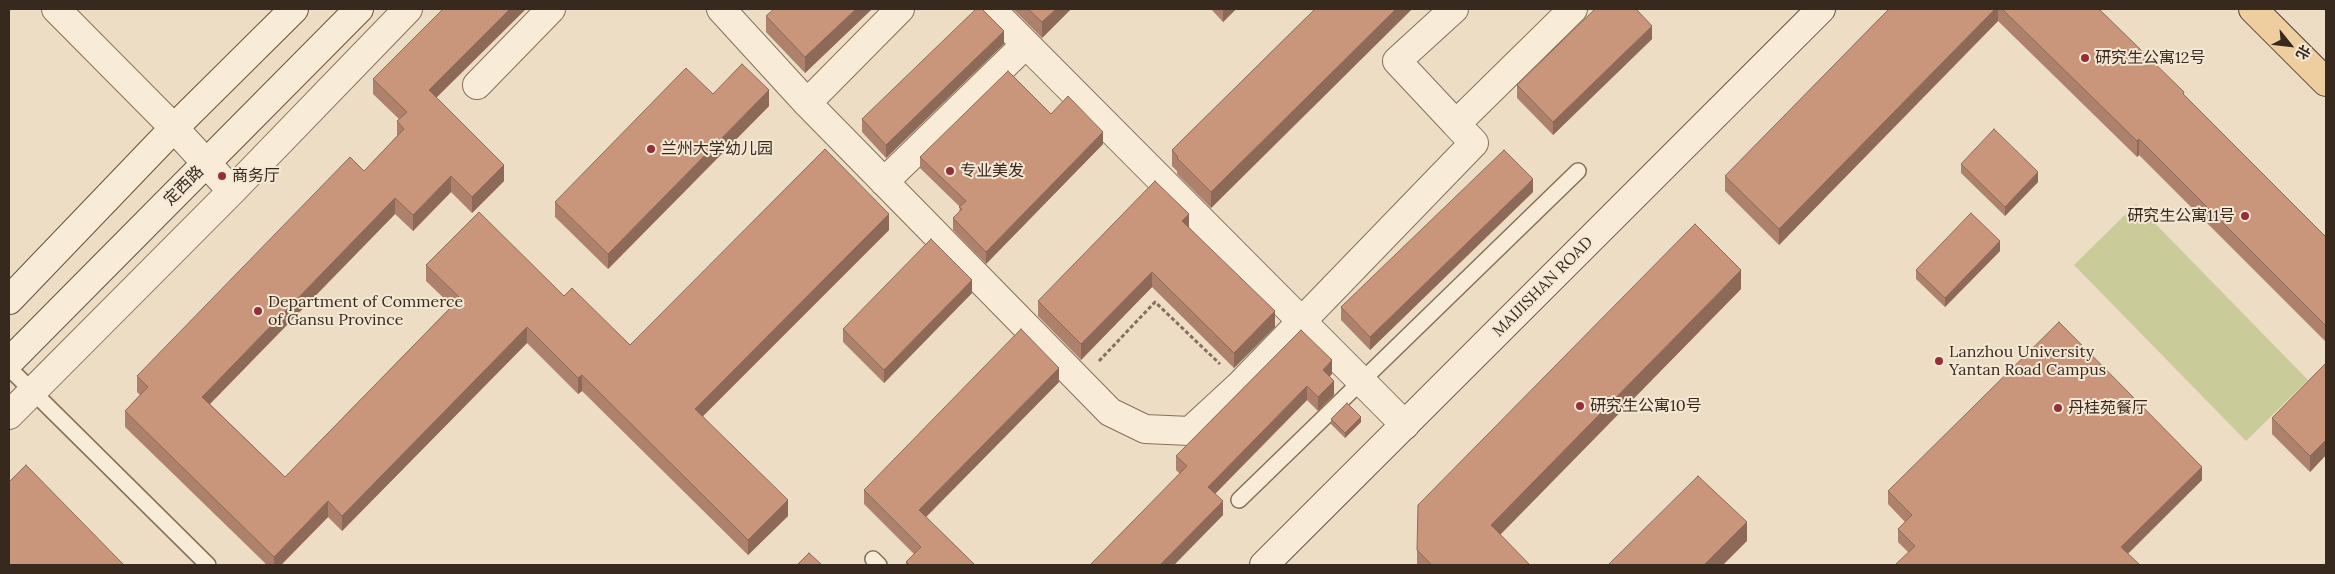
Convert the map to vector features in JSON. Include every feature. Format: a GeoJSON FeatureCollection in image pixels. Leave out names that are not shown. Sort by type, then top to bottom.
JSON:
{"type":"FeatureCollection","features":[{"type":"Feature","properties":{"kind":"main road"},"geometry":{"type":"LineString","coordinates":[[2253,9],[2326,82]]}},
{"type":"Feature","properties":{"kind":"street"},"geometry":{"type":"LineString","coordinates":[[56,9],[174,128],[232,191]]}},
{"type":"Feature","properties":{"kind":"street"},"geometry":{"type":"LineString","coordinates":[[9,300],[174,128],[294,9]]}},
{"type":"Feature","properties":{"kind":"street","name":"定西路"},"geometry":{"type":"LineString","coordinates":[[9,362],[359,9]]}},
{"type":"Feature","properties":{"kind":"street"},"geometry":{"type":"LineString","coordinates":[[9,415],[232,191],[408,9]]}},
{"type":"Feature","properties":{"kind":"street"},"geometry":{"type":"LineString","coordinates":[[476,85],[551,9]]}},
{"type":"Feature","properties":{"kind":"street"},"geometry":{"type":"LineString","coordinates":[[721,9],[807,103],[1110,412],[1145,429],[1190,431],[1241,384],[1474,143],[1397,62],[1454,9]]}},
{"type":"Feature","properties":{"kind":"street"},"geometry":{"type":"LineString","coordinates":[[807,103],[900,9]]}},
{"type":"Feature","properties":{"kind":"street"},"geometry":{"type":"LineString","coordinates":[[991,9],[1405,425]]}},
{"type":"Feature","properties":{"kind":"street"},"geometry":{"type":"LineString","coordinates":[[1456,124],[1573,9]]}},
{"type":"Feature","properties":{"kind":"street","name":"MAIJISHAN ROAD"},"geometry":{"type":"LineString","coordinates":[[1264,565],[1821,9]]}},
{"type":"Feature","properties":{"kind":"street"},"geometry":{"type":"LineString","coordinates":[[884,182],[1026,44]]}},
{"type":"Feature","properties":{"kind":"lane"},"geometry":{"type":"LineString","coordinates":[[1239,500],[1360,380],[1578,171]]}},
{"type":"Feature","properties":{"kind":"lane"},"geometry":{"type":"LineString","coordinates":[[9,368],[208,565]]}},
{"type":"Feature","properties":{"kind":"path"},"geometry":{"type":"LineString","coordinates":[[1079,382],[1155,302],[1241,384]]}},
{"type":"Feature","properties":{"kind":"green space"},"geometry":{"type":"Polygon","coordinates":[[[2136,204],[2308,380],[2246,441],[2074,265],[2136,204]]]}},
{"type":"Feature","properties":{"kind":"building"},"geometry":{"type":"Polygon","coordinates":[[[443,9],[510,9],[429,90],[504,165],[472,197],[451,176],[413,215],[395,198],[202,397],[285,477],[460,298],[426,265],[479,212],[564,296],[572,288],[630,345],[825,149],[889,214],[695,409],[788,500],[748,540],[582,375],[578,378],[527,327],[342,516],[328,501],[274,557],[125,411],[148,387],[137,376],[350,157],[364,171],[404,129],[397,121],[407,112],[373,79],[443,9]]]}},
{"type":"Feature","properties":{"kind":"building"},"geometry":{"type":"Polygon","coordinates":[[[774,9],[856,9],[805,57],[766,16],[774,9]]]}},
{"type":"Feature","properties":{"kind":"building"},"geometry":{"type":"Polygon","coordinates":[[[976,9],[982,9],[1004,31],[886,145],[862,119],[976,9]]]}},
{"type":"Feature","properties":{"kind":"building"},"geometry":{"type":"Polygon","coordinates":[[[1028,9],[1056,9],[1042,22],[1028,9]]]}},
{"type":"Feature","properties":{"kind":"building"},"geometry":{"type":"Polygon","coordinates":[[[1315,9],[1396,9],[1211,192],[1177,158],[1172,150],[1315,9]]]}},
{"type":"Feature","properties":{"kind":"building"},"geometry":{"type":"Polygon","coordinates":[[[1595,9],[1636,9],[1652,26],[1553,122],[1517,85],[1595,9]]]}},
{"type":"Feature","properties":{"kind":"building"},"geometry":{"type":"Polygon","coordinates":[[[1889,9],[1995,9],[1779,229],[1725,176],[1889,9]]]}},
{"type":"Feature","properties":{"kind":"building"},"geometry":{"type":"Polygon","coordinates":[[[2002,9],[2099,9],[2184,92],[2183,94],[2326,237],[2326,326],[2139,139],[2137,141],[2002,9]]]}},
{"type":"Feature","properties":{"kind":"building"},"geometry":{"type":"Polygon","coordinates":[[[742,64],[769,90],[608,254],[555,202],[686,68],[713,94],[742,64]]]}},
{"type":"Feature","properties":{"kind":"building"},"geometry":{"type":"Polygon","coordinates":[[[1008,71],[1051,114],[1068,96],[1103,132],[986,252],[953,218],[962,209],[959,207],[966,201],[920,157],[1008,71]]]}},
{"type":"Feature","properties":{"kind":"building"},"geometry":{"type":"Polygon","coordinates":[[[1994,129],[2038,172],[2005,207],[1961,164],[1994,129]]]}},
{"type":"Feature","properties":{"kind":"building"},"geometry":{"type":"Polygon","coordinates":[[[1504,150],[1533,179],[1370,337],[1341,307],[1504,150]]]}},
{"type":"Feature","properties":{"kind":"building"},"geometry":{"type":"Polygon","coordinates":[[[1155,181],[1189,214],[1182,221],[1275,311],[1234,353],[1152,272],[1081,344],[1038,301],[1155,181]]]}},
{"type":"Feature","properties":{"kind":"building"},"geometry":{"type":"Polygon","coordinates":[[[1971,213],[2000,241],[1945,298],[1916,270],[1971,213]]]}},
{"type":"Feature","properties":{"kind":"building","name":"研究生公寓10号"},"geometry":{"type":"Polygon","coordinates":[[[1695,224],[1741,270],[1491,525],[1530,565],[1432,565],[1417,550],[1418,505],[1695,224]]]}},
{"type":"Feature","properties":{"kind":"building"},"geometry":{"type":"Polygon","coordinates":[[[931,239],[972,280],[884,370],[843,329],[931,239]]]}},
{"type":"Feature","properties":{"kind":"building","name":"丹桂苑餐厅"},"geometry":{"type":"Polygon","coordinates":[[[2059,322],[2202,467],[2121,547],[2140,565],[1895,565],[1915,546],[1898,529],[1912,515],[1888,491],[2059,322]]]}},
{"type":"Feature","properties":{"kind":"building"},"geometry":{"type":"Polygon","coordinates":[[[1021,329],[1059,368],[919,510],[975,565],[910,565],[906,562],[921,547],[864,490],[1021,329]]]}},
{"type":"Feature","properties":{"kind":"building"},"geometry":{"type":"Polygon","coordinates":[[[1301,330],[1332,360],[1323,370],[1334,381],[1318,397],[1307,386],[1208,487],[1223,501],[1160,565],[1090,565],[1187,466],[1176,456],[1301,330]]]}},
{"type":"Feature","properties":{"kind":"building"},"geometry":{"type":"Polygon","coordinates":[[[2326,363],[2326,440],[2310,456],[2272,418],[2326,363]]]}},
{"type":"Feature","properties":{"kind":"building"},"geometry":{"type":"Polygon","coordinates":[[[1347,403],[1361,417],[1345,433],[1331,419],[1347,403]]]}},
{"type":"Feature","properties":{"kind":"building"},"geometry":{"type":"Polygon","coordinates":[[[26,465],[124,565],[9,565],[9,482],[26,465]]]}},
{"type":"Feature","properties":{"kind":"building"},"geometry":{"type":"Polygon","coordinates":[[[1698,476],[1747,522],[1704,565],[1608,565],[1698,476]]]}},
{"type":"Feature","properties":{"kind":"building"},"geometry":{"type":"Polygon","coordinates":[[[809,553],[822,565],[797,565],[809,553]]]}},
{"type":"Feature","properties":{"kind":"place","name":"研究生公寓12号"},"geometry":{"type":"Point","coordinates":[2085,58]}},
{"type":"Feature","properties":{"kind":"place","name":"兰州大学幼儿园"},"geometry":{"type":"Point","coordinates":[651,149]}},
{"type":"Feature","properties":{"kind":"place","name":"专业美发"},"geometry":{"type":"Point","coordinates":[950,171]}},
{"type":"Feature","properties":{"kind":"place","name":"商务厅"},"geometry":{"type":"Point","coordinates":[222,176]}},
{"type":"Feature","properties":{"kind":"place","name":"研究生公寓11号"},"geometry":{"type":"Point","coordinates":[2245,216]}},
{"type":"Feature","properties":{"kind":"place","name":"Department of Commerce of Gansu Province"},"geometry":{"type":"Point","coordinates":[258,311]}},
{"type":"Feature","properties":{"kind":"place","name":"Lanzhou University Yantan Road Campus"},"geometry":{"type":"Point","coordinates":[1939,361]}},
{"type":"Feature","properties":{"kind":"place","name":"研究生公寓10号"},"geometry":{"type":"Point","coordinates":[1580,406]}},
{"type":"Feature","properties":{"kind":"place","name":"丹桂苑餐厅"},"geometry":{"type":"Point","coordinates":[2058,408]}}]}
